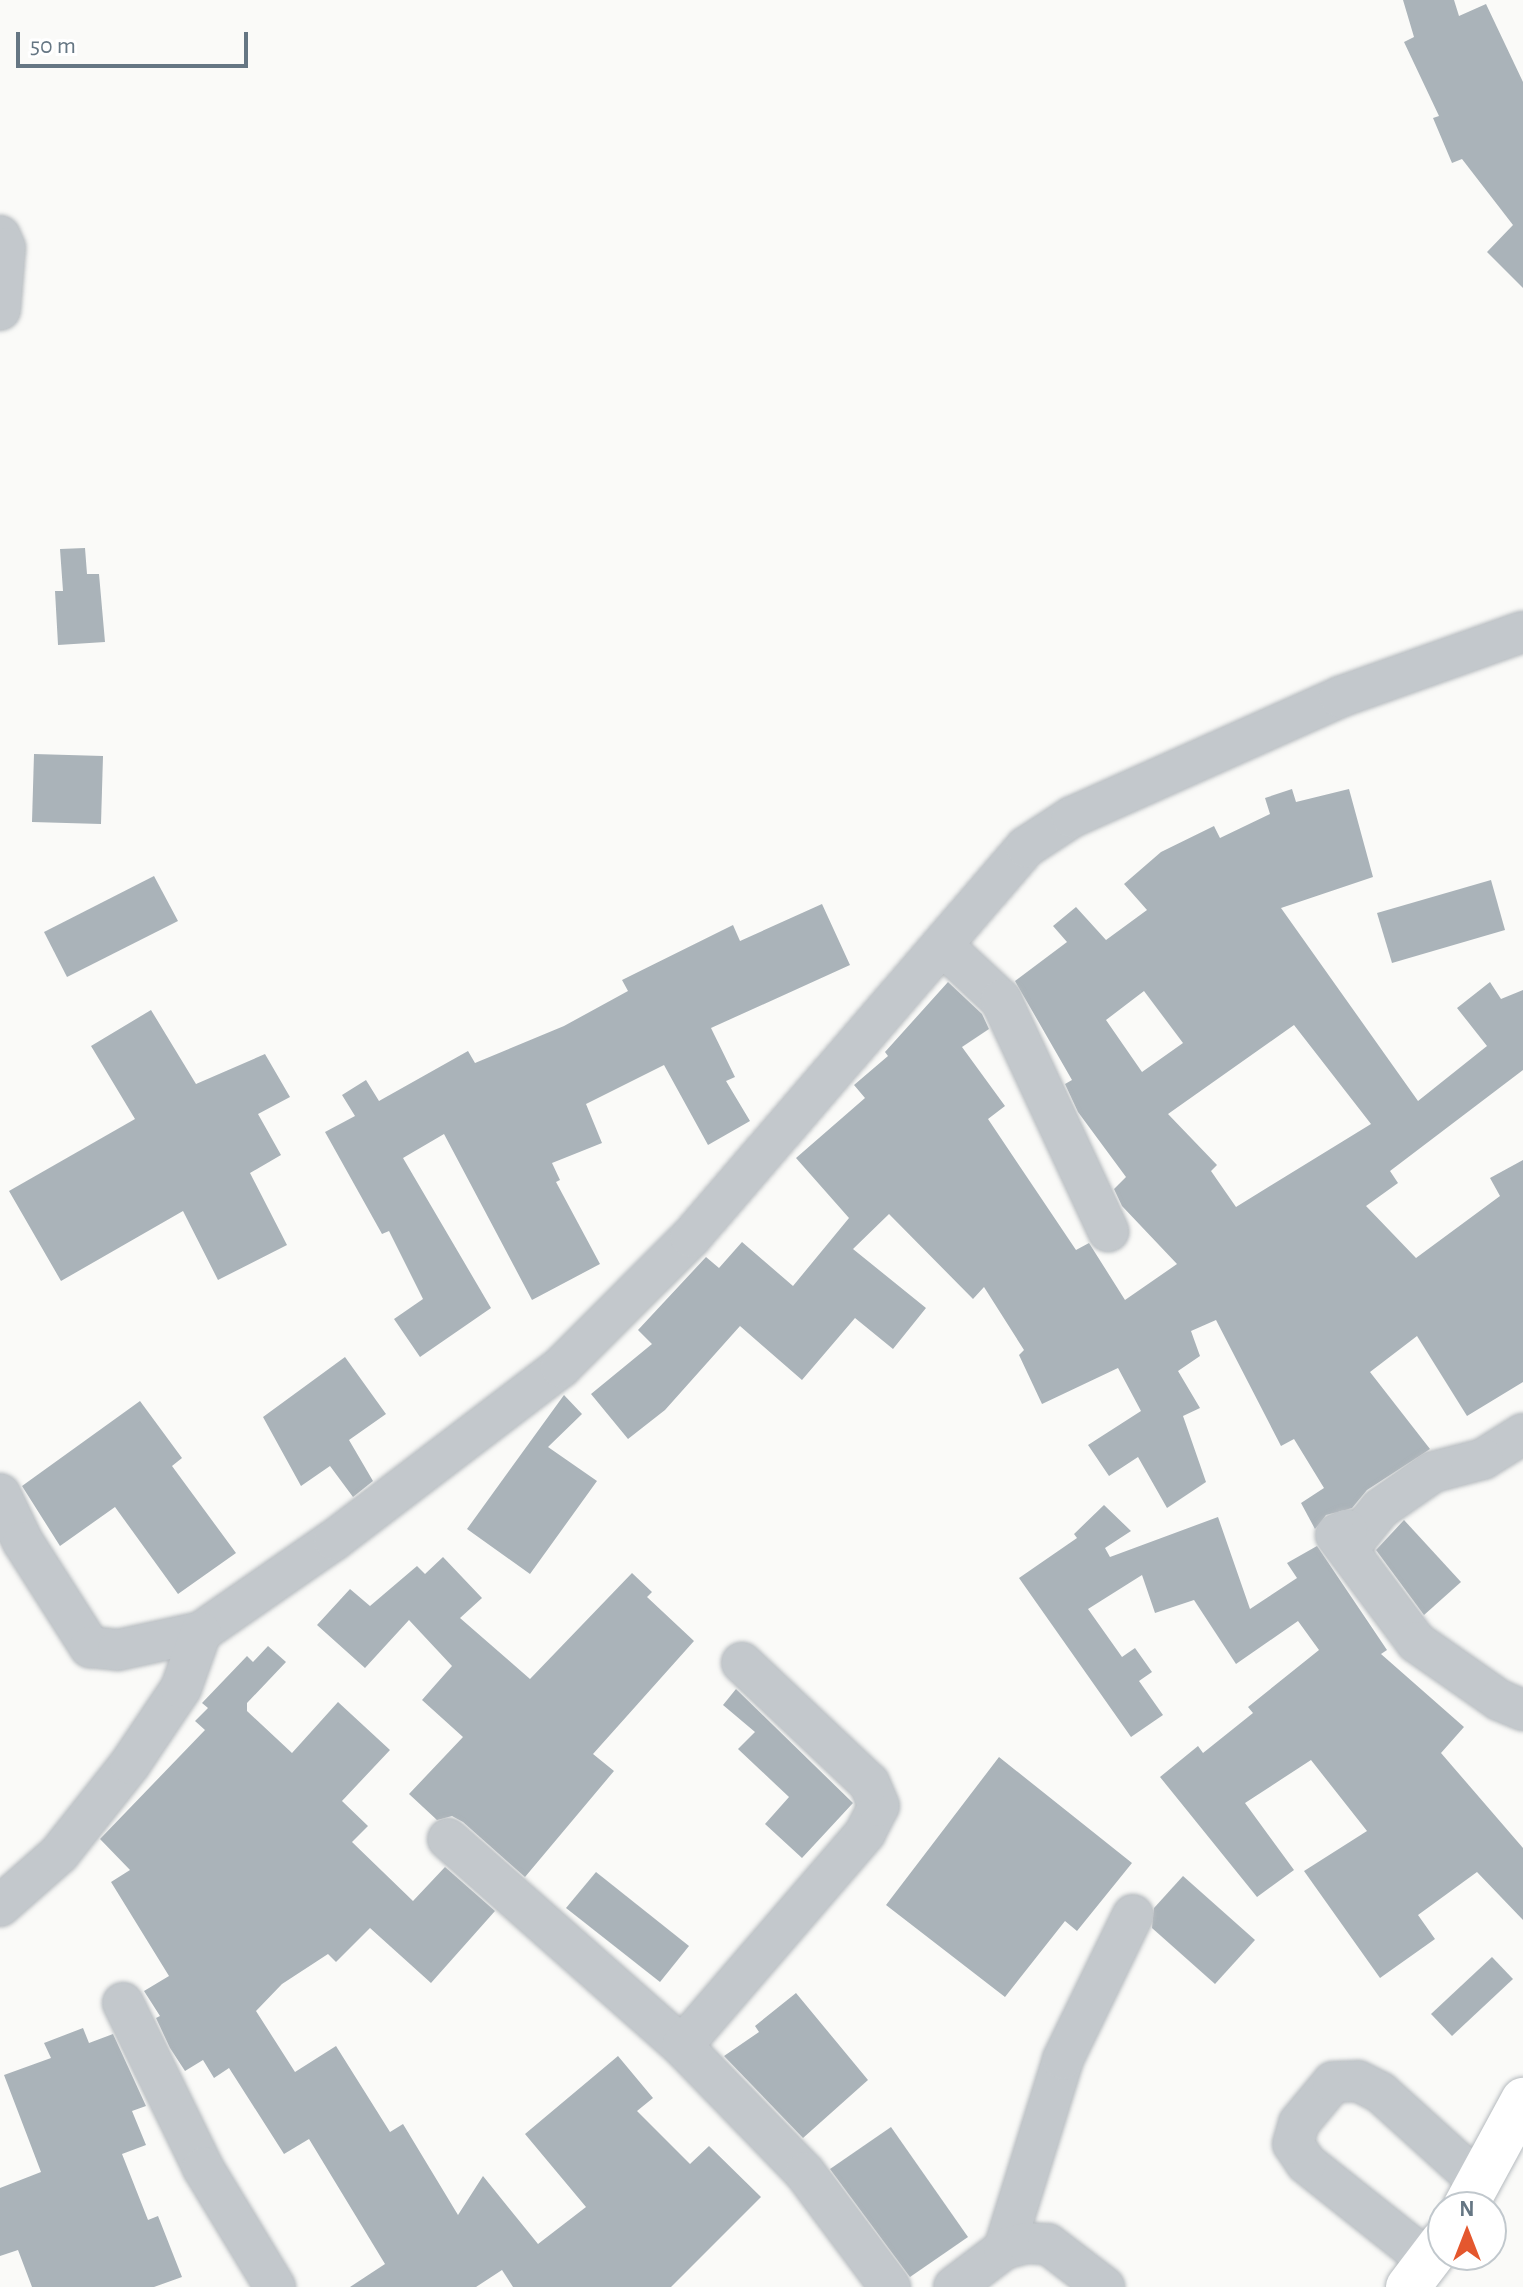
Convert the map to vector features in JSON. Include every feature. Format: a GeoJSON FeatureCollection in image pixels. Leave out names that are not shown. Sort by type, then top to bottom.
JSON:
{"type":"FeatureCollection","features":[{"type":"Feature","properties":{"kind":"main road"},"geometry":{"type":"LineString","coordinates":[[1474,2191],[1523,2100]]}},
{"type":"Feature","properties":{"kind":"street"},"geometry":{"type":"LineString","coordinates":[[0,236],[5,248],[0,310]]}},
{"type":"Feature","properties":{"kind":"street"},"geometry":{"type":"LineString","coordinates":[[0,1494],[23,1542],[90,1647],[118,1650],[201,1632],[334,1540],[561,1367],[691,1237],[1026,847],[1072,817],[1340,697],[1523,632]]}},
{"type":"Feature","properties":{"kind":"street"},"geometry":{"type":"LineString","coordinates":[[942,945],[1001,1000],[1108,1231]]}},
{"type":"Feature","properties":{"kind":"street"},"geometry":{"type":"LineString","coordinates":[[1523,1434],[1483,1459],[1433,1472],[1380,1509],[1352,1544],[1347,1530],[1336,1535],[1416,1642],[1499,1700],[1523,1710]]}},
{"type":"Feature","properties":{"kind":"street"},"geometry":{"type":"LineString","coordinates":[[0,1906],[59,1854],[130,1764],[181,1688],[201,1632]]}},
{"type":"Feature","properties":{"kind":"street"},"geometry":{"type":"LineString","coordinates":[[682,2046],[865,1833],[879,1806],[869,1783],[742,1663]]}},
{"type":"Feature","properties":{"kind":"street"},"geometry":{"type":"LineString","coordinates":[[448,1839],[682,2046],[805,2173],[890,2287]]}},
{"type":"Feature","properties":{"kind":"street"},"geometry":{"type":"LineString","coordinates":[[1004,2249],[1063,2059],[1133,1915]]}},
{"type":"Feature","properties":{"kind":"street"},"geometry":{"type":"LineString","coordinates":[[123,2003],[203,2168],[275,2287]]}},
{"type":"Feature","properties":{"kind":"street"},"geometry":{"type":"LineString","coordinates":[[1427,2263],[1306,2163],[1293,2144],[1299,2123],[1333,2082],[1358,2081],[1380,2092],[1469,2191]]}},
{"type":"Feature","properties":{"kind":"street"},"geometry":{"type":"LineString","coordinates":[[954,2287],[1004,2249],[1048,2244],[1104,2287]]}},
{"type":"Feature","properties":{"kind":"building"},"geometry":{"type":"Polygon","coordinates":[[[1403,0],[1454,0],[1459,16],[1486,4],[1523,82],[1523,288],[1487,252],[1513,225],[1462,159],[1452,163],[1433,118],[1439,116],[1404,42],[1414,37],[1403,0]]]}},
{"type":"Feature","properties":{"kind":"building"},"geometry":{"type":"Polygon","coordinates":[[[85,548],[87,574],[99,574],[105,642],[58,645],[55,591],[63,591],[60,549],[85,548]]]}},
{"type":"Feature","properties":{"kind":"building"},"geometry":{"type":"Polygon","coordinates":[[[34,754],[103,756],[101,824],[32,822],[34,754]]]}},
{"type":"Feature","properties":{"kind":"building"},"geometry":{"type":"Polygon","coordinates":[[[1292,789],[1296,802],[1349,789],[1373,877],[1281,908],[1418,1101],[1487,1046],[1457,1008],[1490,982],[1501,999],[1523,990],[1523,1070],[1390,1171],[1398,1183],[1366,1206],[1416,1258],[1500,1196],[1490,1178],[1523,1160],[1523,1382],[1467,1416],[1417,1336],[1370,1372],[1430,1449],[1367,1490],[1352,1508],[1326,1515],[1315,1529],[1301,1503],[1324,1488],[1294,1439],[1281,1446],[1216,1320],[1191,1331],[1200,1356],[1178,1371],[1200,1408],[1183,1416],[1206,1482],[1167,1508],[1138,1457],[1109,1476],[1088,1445],[1141,1411],[1118,1368],[1042,1404],[1019,1355],[1024,1350],[984,1287],[973,1299],[889,1214],[853,1249],[926,1308],[893,1349],[855,1318],[802,1380],[740,1326],[665,1410],[628,1439],[591,1394],[652,1344],[638,1330],[706,1257],[719,1268],[742,1242],[793,1286],[849,1218],[796,1158],[865,1098],[854,1085],[888,1056],[885,1052],[948,982],[982,1014],[989,1029],[962,1047],[1005,1106],[988,1119],[1076,1250],[1089,1243],[1125,1300],[1177,1264],[1122,1206],[1114,1189],[1126,1177],[1078,1112],[1065,1084],[1072,1080],[1015,981],[1067,942],[1053,926],[1076,907],[1106,940],[1147,910],[1124,884],[1161,852],[1214,826],[1220,838],[1270,814],[1265,798],[1292,789]],[[1144,991],[1106,1020],[1142,1072],[1183,1043],[1144,991]],[[1294,1025],[1168,1114],[1217,1165],[1211,1171],[1236,1207],[1371,1124],[1294,1025]]]}},
{"type":"Feature","properties":{"kind":"building"},"geometry":{"type":"Polygon","coordinates":[[[154,876],[178,921],[67,977],[44,932],[154,876]]]}},
{"type":"Feature","properties":{"kind":"building"},"geometry":{"type":"Polygon","coordinates":[[[1491,880],[1505,930],[1392,963],[1377,913],[1491,880]]]}},
{"type":"Feature","properties":{"kind":"building"},"geometry":{"type":"Polygon","coordinates":[[[822,904],[850,965],[711,1028],[735,1077],[726,1081],[750,1121],[708,1145],[664,1065],[586,1104],[602,1143],[552,1163],[560,1180],[556,1182],[600,1264],[532,1300],[444,1134],[403,1158],[491,1308],[420,1357],[394,1319],[423,1299],[389,1231],[382,1234],[325,1132],[355,1116],[342,1095],[366,1080],[379,1101],[468,1051],[475,1063],[564,1026],[628,991],[622,980],[733,925],[740,941],[822,904]]]}},
{"type":"Feature","properties":{"kind":"building"},"geometry":{"type":"Polygon","coordinates":[[[151,1010],[196,1084],[265,1054],[290,1097],[258,1114],[281,1155],[250,1173],[287,1245],[218,1280],[183,1211],[61,1281],[9,1191],[135,1119],[91,1046],[151,1010]]]}},
{"type":"Feature","properties":{"kind":"building"},"geometry":{"type":"Polygon","coordinates":[[[345,1357],[386,1414],[349,1440],[373,1481],[353,1497],[330,1466],[301,1486],[263,1417],[345,1357]]]}},
{"type":"Feature","properties":{"kind":"building"},"geometry":{"type":"Polygon","coordinates":[[[564,1395],[582,1414],[548,1447],[597,1481],[530,1574],[467,1529],[564,1395]]]}},
{"type":"Feature","properties":{"kind":"building"},"geometry":{"type":"Polygon","coordinates":[[[140,1401],[182,1458],[172,1466],[236,1553],[178,1594],[115,1507],[60,1546],[22,1486],[140,1401]]]}},
{"type":"Feature","properties":{"kind":"building"},"geometry":{"type":"Polygon","coordinates":[[[1104,1505],[1131,1531],[1105,1548],[1110,1557],[1218,1517],[1250,1609],[1297,1578],[1287,1563],[1317,1546],[1387,1650],[1381,1654],[1464,1727],[1441,1753],[1523,1848],[1523,1920],[1477,1872],[1418,1915],[1435,1939],[1380,1978],[1304,1871],[1367,1831],[1311,1760],[1245,1803],[1294,1870],[1257,1897],[1160,1777],[1198,1746],[1203,1753],[1253,1713],[1248,1707],[1319,1650],[1298,1621],[1236,1664],[1194,1600],[1155,1613],[1142,1575],[1088,1609],[1122,1657],[1135,1648],[1152,1672],[1139,1681],[1163,1715],[1131,1737],[1019,1578],[1077,1538],[1074,1534],[1104,1505]]]}},
{"type":"Feature","properties":{"kind":"building"},"geometry":{"type":"Polygon","coordinates":[[[1404,1520],[1461,1582],[1424,1615],[1376,1550],[1404,1520]]]}},
{"type":"Feature","properties":{"kind":"building"},"geometry":{"type":"Polygon","coordinates":[[[443,1557],[482,1598],[460,1618],[530,1679],[632,1573],[652,1592],[647,1597],[694,1641],[593,1754],[614,1771],[525,1877],[463,1822],[452,1816],[437,1820],[409,1794],[463,1737],[422,1700],[452,1666],[409,1620],[365,1668],[317,1625],[350,1589],[370,1606],[417,1566],[425,1574],[443,1557]]]}},
{"type":"Feature","properties":{"kind":"building"},"geometry":{"type":"Polygon","coordinates":[[[268,1646],[286,1662],[247,1703],[247,1711],[292,1753],[338,1702],[390,1750],[342,1801],[368,1826],[352,1842],[413,1901],[445,1867],[495,1911],[431,1983],[370,1928],[336,1962],[328,1954],[282,1984],[256,2011],[295,2072],[336,2046],[390,2132],[403,2124],[458,2215],[483,2176],[538,2244],[586,2207],[525,2134],[618,2056],[653,2098],[637,2111],[690,2164],[709,2146],[761,2197],[671,2287],[513,2287],[502,2270],[476,2287],[350,2287],[385,2264],[309,2139],[284,2154],[229,2068],[214,2078],[203,2060],[185,2071],[170,2048],[156,2018],[160,2016],[144,1991],[169,1976],[111,1882],[130,1870],[100,1839],[205,1730],[195,1721],[208,1708],[202,1703],[247,1656],[253,1662],[268,1646]]]}},
{"type":"Feature","properties":{"kind":"building"},"geometry":{"type":"Polygon","coordinates":[[[736,1689],[853,1803],[802,1858],[765,1824],[789,1797],[738,1749],[755,1732],[723,1705],[736,1689]]]}},
{"type":"Feature","properties":{"kind":"building"},"geometry":{"type":"Polygon","coordinates":[[[999,1757],[1132,1863],[1077,1931],[1065,1921],[1005,1997],[886,1905],[999,1757]]]}},
{"type":"Feature","properties":{"kind":"building"},"geometry":{"type":"Polygon","coordinates":[[[596,1872],[689,1946],[660,1982],[566,1908],[596,1872]]]}},
{"type":"Feature","properties":{"kind":"building"},"geometry":{"type":"Polygon","coordinates":[[[1183,1876],[1255,1940],[1215,1984],[1152,1928],[1154,1908],[1183,1876]]]}},
{"type":"Feature","properties":{"kind":"building"},"geometry":{"type":"Polygon","coordinates":[[[1492,1957],[1513,1979],[1452,2036],[1431,2014],[1492,1957]]]}},
{"type":"Feature","properties":{"kind":"building"},"geometry":{"type":"Polygon","coordinates":[[[796,1993],[868,2080],[803,2138],[724,2056],[759,2032],[755,2026],[796,1993]]]}},
{"type":"Feature","properties":{"kind":"building"},"geometry":{"type":"Polygon","coordinates":[[[83,2028],[89,2043],[113,2034],[146,2106],[132,2111],[146,2145],[122,2154],[148,2220],[158,2216],[182,2277],[154,2287],[32,2287],[18,2250],[0,2256],[0,2188],[41,2172],[4,2075],[51,2058],[44,2043],[83,2028]]]}},
{"type":"Feature","properties":{"kind":"building"},"geometry":{"type":"Polygon","coordinates":[[[891,2127],[968,2237],[910,2277],[830,2169],[891,2127]]]}}]}
